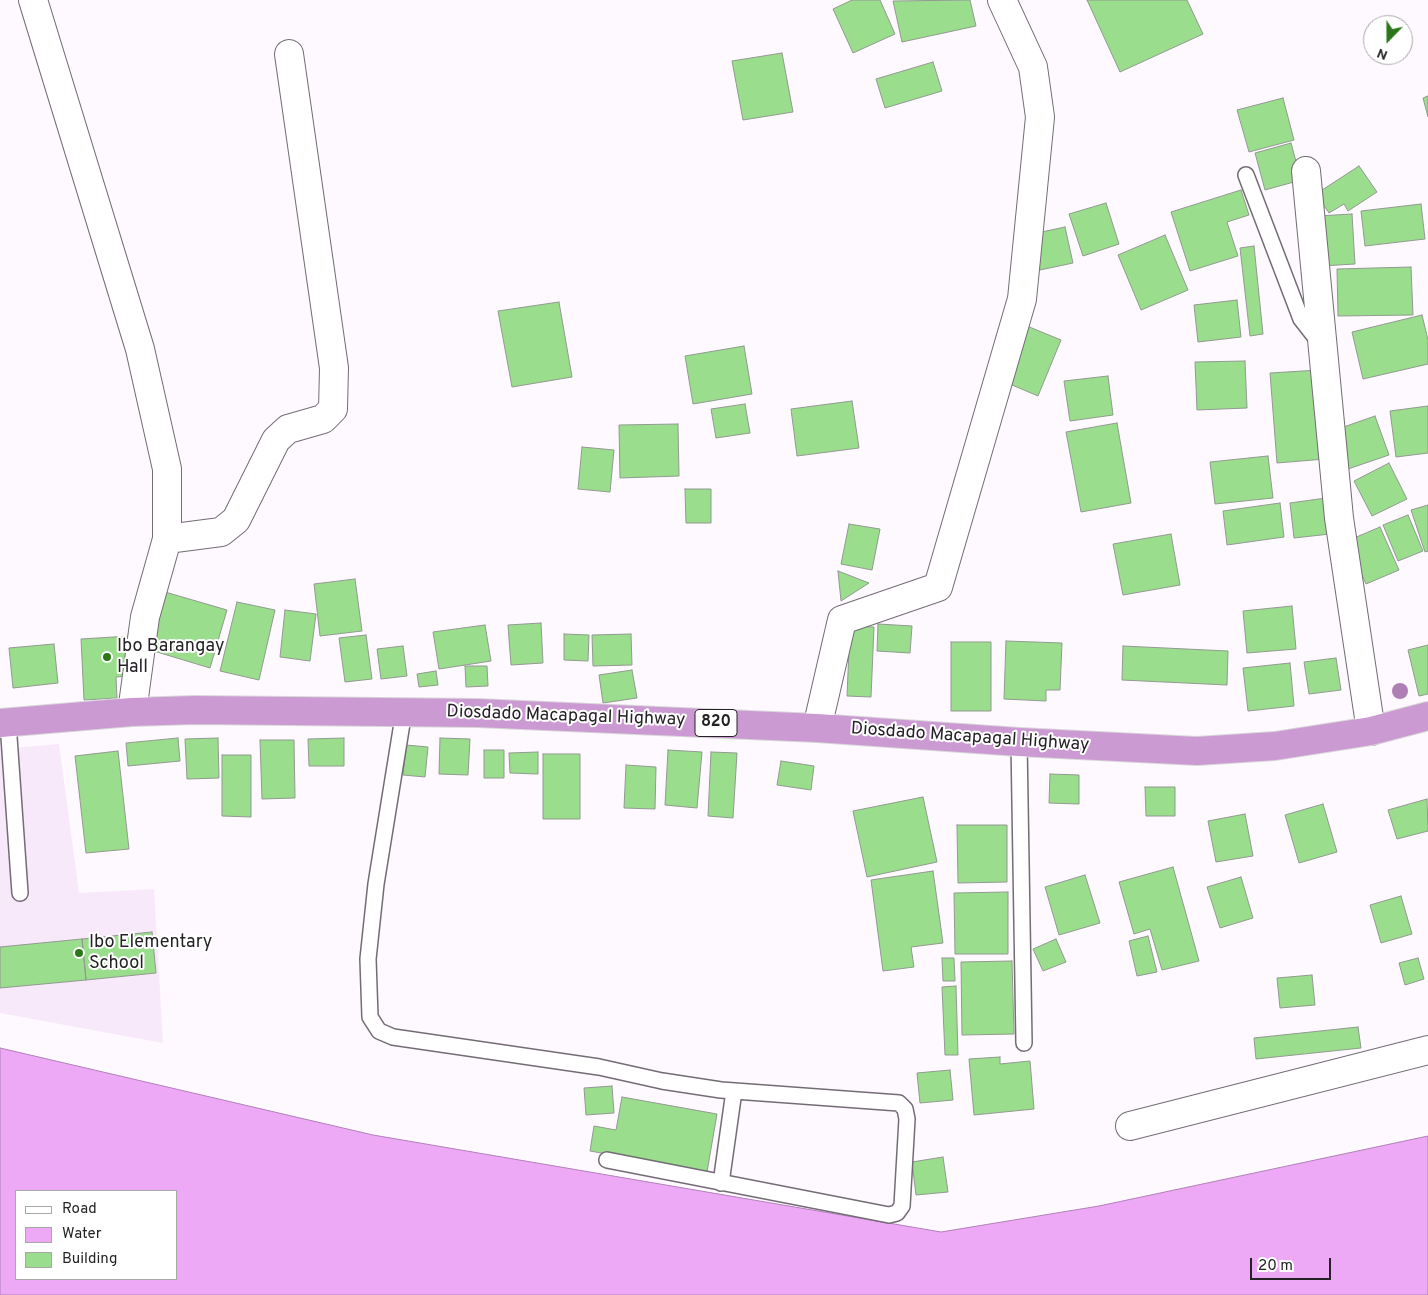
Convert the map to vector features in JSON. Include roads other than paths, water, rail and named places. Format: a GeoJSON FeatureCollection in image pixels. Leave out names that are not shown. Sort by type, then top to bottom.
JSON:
{"type":"FeatureCollection","features":[{"type":"Feature","properties":{"kind":"highway","name":"Diosdado Macapagal Highway"},"geometry":{"type":"LineString","coordinates":[[4,723],[132,712],[195,710],[404,711],[817,728],[1019,742],[1197,751],[1275,746],[1371,731],[1428,716]]}},
{"type":"Feature","properties":{"kind":"street"},"geometry":{"type":"LineString","coordinates":[[33,0],[140,349],[168,469],[167,539],[145,618],[132,712]]}},
{"type":"Feature","properties":{"kind":"street"},"geometry":{"type":"LineString","coordinates":[[817,728],[842,620],[938,587],[1022,299],[1040,117],[1033,67],[1002,0]]}},
{"type":"Feature","properties":{"kind":"street"},"geometry":{"type":"LineString","coordinates":[[167,539],[221,532],[236,520],[276,440],[288,429],[323,419],[333,409],[334,368],[289,54]]}},
{"type":"Feature","properties":{"kind":"street"},"geometry":{"type":"LineString","coordinates":[[1306,171],[1339,518],[1371,731]]}},
{"type":"Feature","properties":{"kind":"street"},"geometry":{"type":"LineString","coordinates":[[1130,1126],[1428,1050]]}},
{"type":"Feature","properties":{"kind":"lane"},"geometry":{"type":"LineString","coordinates":[[1246,175],[1301,319],[1323,347]]}},
{"type":"Feature","properties":{"kind":"lane"},"geometry":{"type":"LineString","coordinates":[[404,711],[376,884],[368,959],[370,1018],[379,1031],[393,1037],[599,1067],[662,1081],[734,1091],[899,1104],[905,1108],[907,1119],[902,1206],[897,1213],[889,1215],[721,1184],[607,1160]]}},
{"type":"Feature","properties":{"kind":"lane"},"geometry":{"type":"LineString","coordinates":[[4,723],[20,893]]}},
{"type":"Feature","properties":{"kind":"lane"},"geometry":{"type":"LineString","coordinates":[[1019,742],[1024,1043]]}},
{"type":"Feature","properties":{"kind":"lane"},"geometry":{"type":"LineString","coordinates":[[721,1184],[734,1091]]}},
{"type":"Feature","properties":{"kind":"water"},"geometry":{"type":"Polygon","coordinates":[[[0,1048],[373,1135],[941,1232],[1099,1206],[1428,1136],[1428,1295],[0,1295],[0,1048]]]}},
{"type":"Feature","properties":{"kind":"place","name":"Ibo Barangay Hall"},"geometry":{"type":"Point","coordinates":[107,657]}},
{"type":"Feature","properties":{"kind":"place","name":"Ibo Elementary School"},"geometry":{"type":"Point","coordinates":[79,953]}}]}
